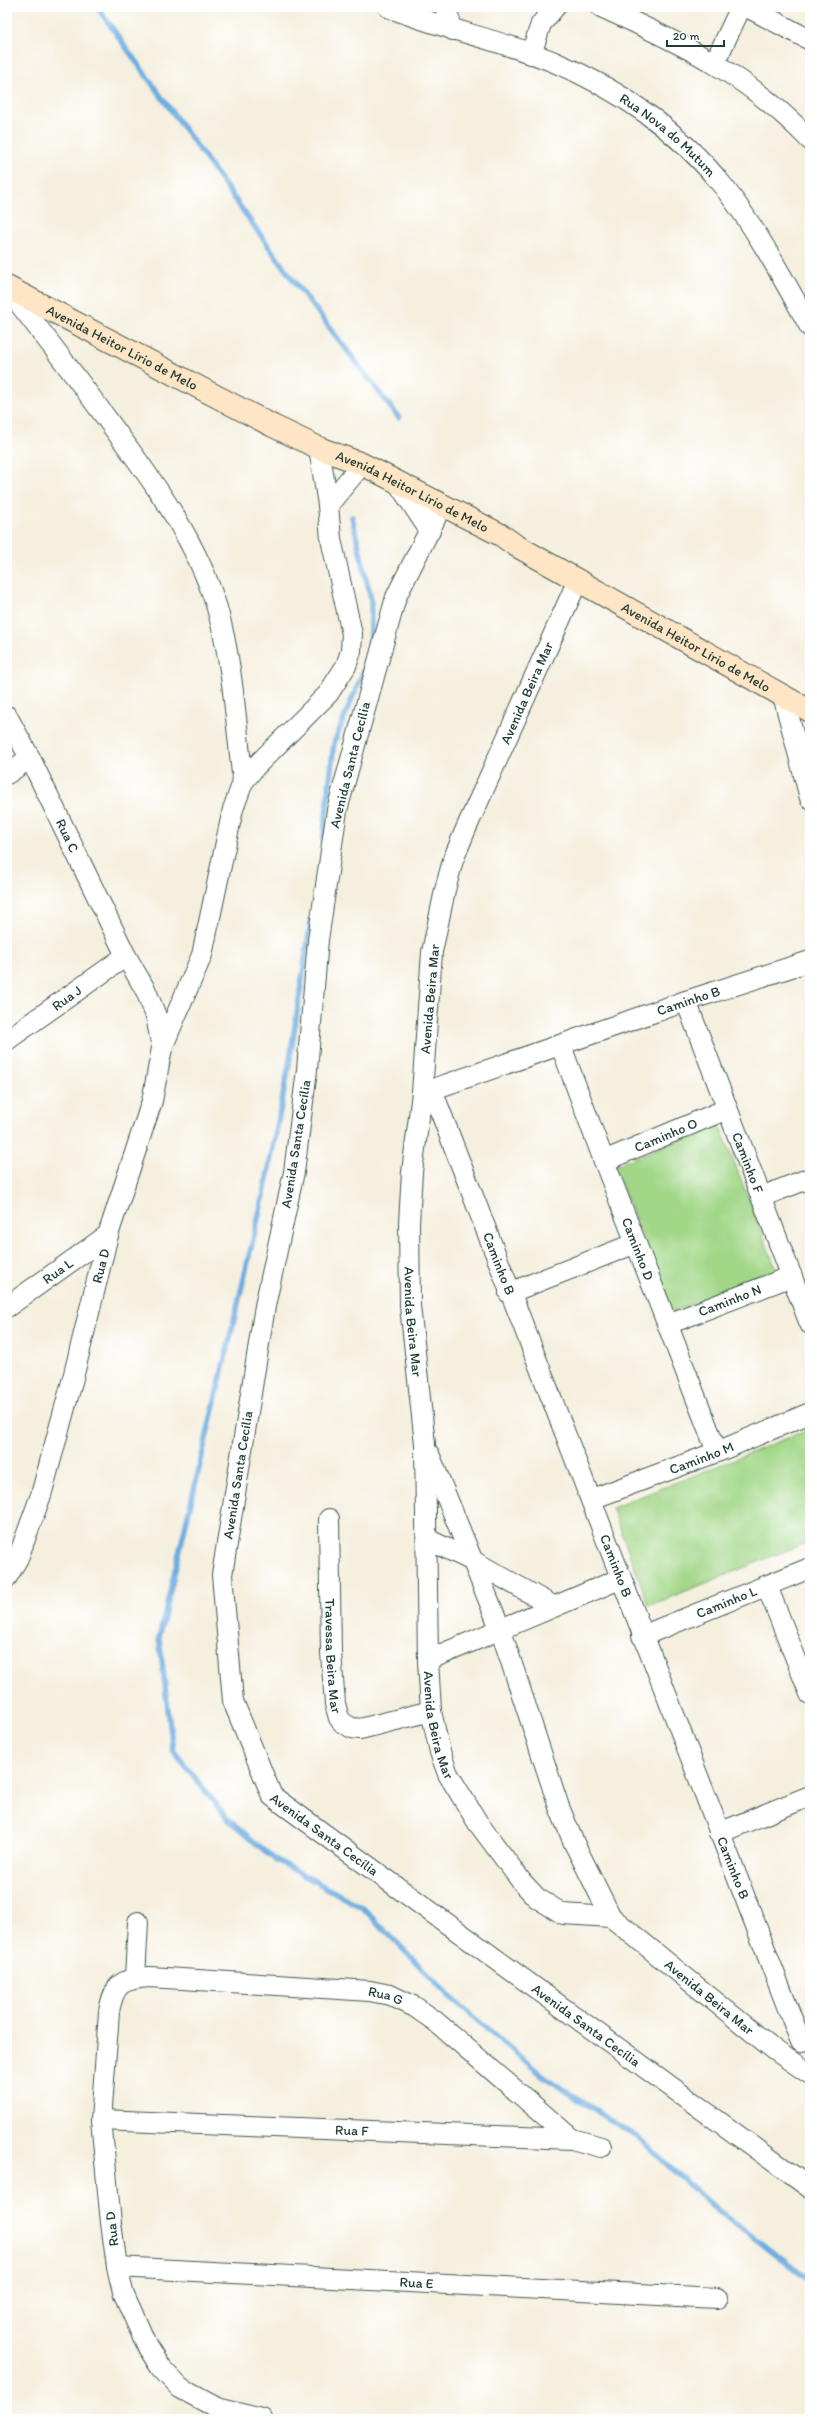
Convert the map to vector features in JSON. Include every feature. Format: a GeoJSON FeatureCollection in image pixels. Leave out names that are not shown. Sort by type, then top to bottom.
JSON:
{"type":"FeatureCollection","features":[{"type":"Feature","properties":{"kind":"main road","name":"Avenida Heitor Lírio de Melo"},"geometry":{"type":"LineString","coordinates":[[7,288],[319,448],[362,464],[501,535],[810,711]]}},
{"type":"Feature","properties":{"kind":"street","name":"Rua Nova do Mutum"},"geometry":{"type":"LineString","coordinates":[[388,7],[453,30],[531,54],[584,76],[610,90],[666,128],[685,145],[723,187],[773,262],[810,327]]}},
{"type":"Feature","properties":{"kind":"street"},"geometry":{"type":"LineString","coordinates":[[445,7],[453,30]]}},
{"type":"Feature","properties":{"kind":"street"},"geometry":{"type":"LineString","coordinates":[[531,54],[541,24],[555,7]]}},
{"type":"Feature","properties":{"kind":"street"},"geometry":{"type":"LineString","coordinates":[[602,7],[715,62],[755,89],[810,140]]}},
{"type":"Feature","properties":{"kind":"street"},"geometry":{"type":"LineString","coordinates":[[715,62],[741,7]]}},
{"type":"Feature","properties":{"kind":"street"},"geometry":{"type":"LineString","coordinates":[[747,7],[810,40]]}},
{"type":"Feature","properties":{"kind":"street"},"geometry":{"type":"LineString","coordinates":[[7,288],[145,471],[178,522],[201,568],[216,607],[224,636],[243,782]]}},
{"type":"Feature","properties":{"kind":"street"},"geometry":{"type":"LineString","coordinates":[[162,1048],[202,955],[233,809],[243,782],[255,767],[328,694],[346,666],[351,651],[352,634],[331,539],[328,505],[319,448]]}},
{"type":"Feature","properties":{"kind":"street"},"geometry":{"type":"LineString","coordinates":[[328,505],[362,464]]}},
{"type":"Feature","properties":{"kind":"street"},"geometry":{"type":"LineString","coordinates":[[398,483],[430,531]]}},
{"type":"Feature","properties":{"kind":"street","name":"Avenida Santa Cecília"},"geometry":{"type":"LineString","coordinates":[[442,505],[396,597],[337,810],[318,940],[307,1070],[294,1172],[265,1306],[222,1575],[233,1701],[272,1796],[810,2188]]}},
{"type":"Feature","properties":{"kind":"street","name":"Avenida Beira Mar"},"geometry":{"type":"LineString","coordinates":[[578,580],[453,860],[432,952],[427,1091],[412,1172],[409,1274],[413,1337],[425,1444],[428,1660],[432,1711],[440,1752],[448,1774],[478,1823],[522,1882],[537,1898],[563,1914],[611,1917]]}},
{"type":"Feature","properties":{"kind":"street"},"geometry":{"type":"LineString","coordinates":[[783,695],[810,798]]}},
{"type":"Feature","properties":{"kind":"street","name":"Rua C"},"geometry":{"type":"LineString","coordinates":[[7,716],[30,758],[126,956]]}},
{"type":"Feature","properties":{"kind":"street"},"geometry":{"type":"LineString","coordinates":[[7,774],[30,758]]}},
{"type":"Feature","properties":{"kind":"street","name":"Rua J"},"geometry":{"type":"LineString","coordinates":[[7,1040],[126,956]]}},
{"type":"Feature","properties":{"kind":"street","name":"Rua D"},"geometry":{"type":"LineString","coordinates":[[7,1577],[24,1545],[41,1495],[73,1378],[108,1235],[144,1130],[158,1074],[162,1048],[156,1016],[146,990],[126,956]]}},
{"type":"Feature","properties":{"kind":"street","name":"Caminho B"},"geometry":{"type":"LineString","coordinates":[[806,2040],[719,1833],[642,1636],[592,1499],[427,1091],[561,1046],[686,1001],[810,961]]}},
{"type":"Feature","properties":{"kind":"street","name":"Caminho F"},"geometry":{"type":"LineString","coordinates":[[686,1001],[810,1324]]}},
{"type":"Feature","properties":{"kind":"street","name":"Caminho D"},"geometry":{"type":"LineString","coordinates":[[561,1046],[717,1452]]}},
{"type":"Feature","properties":{"kind":"street","name":"Caminho O"},"geometry":{"type":"LineString","coordinates":[[604,1161],[727,1109]]}},
{"type":"Feature","properties":{"kind":"street"},"geometry":{"type":"LineString","coordinates":[[761,1197],[810,1178]]}},
{"type":"Feature","properties":{"kind":"street","name":"Rua L"},"geometry":{"type":"LineString","coordinates":[[7,1307],[108,1235]]}},
{"type":"Feature","properties":{"kind":"street"},"geometry":{"type":"LineString","coordinates":[[509,1293],[636,1243]]}},
{"type":"Feature","properties":{"kind":"street","name":"Caminho N"},"geometry":{"type":"LineString","coordinates":[[668,1324],[792,1276]]}},
{"type":"Feature","properties":{"kind":"street","name":"Caminho M"},"geometry":{"type":"LineString","coordinates":[[592,1499],[717,1452],[810,1413]]}},
{"type":"Feature","properties":{"kind":"street","name":"Avenida Beira Mar"},"geometry":{"type":"LineString","coordinates":[[425,1444],[475,1562],[500,1628],[559,1807],[574,1843],[611,1917],[776,2051],[810,2074]]}},
{"type":"Feature","properties":{"kind":"street","name":"Travessa Beira Mar"},"geometry":{"type":"LineString","coordinates":[[329,1519],[332,1669],[335,1704],[339,1718],[352,1728],[360,1729],[432,1711]]}},
{"type":"Feature","properties":{"kind":"street"},"geometry":{"type":"LineString","coordinates":[[427,1539],[475,1562],[553,1606]]}},
{"type":"Feature","properties":{"kind":"street","name":"Caminho L"},"geometry":{"type":"LineString","coordinates":[[642,1636],[810,1568]]}},
{"type":"Feature","properties":{"kind":"street"},"geometry":{"type":"LineString","coordinates":[[428,1660],[500,1628],[622,1578]]}},
{"type":"Feature","properties":{"kind":"street"},"geometry":{"type":"LineString","coordinates":[[767,1586],[810,1694]]}},
{"type":"Feature","properties":{"kind":"street"},"geometry":{"type":"LineString","coordinates":[[719,1833],[810,1796]]}},
{"type":"Feature","properties":{"kind":"street"},"geometry":{"type":"LineString","coordinates":[[138,1922],[142,1978]]}},
{"type":"Feature","properties":{"kind":"street","name":"Rua D"},"geometry":{"type":"LineString","coordinates":[[142,1978],[126,1980],[118,1986],[112,1996],[106,2043],[101,2120],[117,2267],[123,2292],[148,2346],[161,2368],[180,2388],[217,2408],[262,2419]]}},
{"type":"Feature","properties":{"kind":"street","name":"Rua G"},"geometry":{"type":"LineString","coordinates":[[142,1978],[340,1988],[390,1995],[415,2007],[435,2021],[572,2138]]}},
{"type":"Feature","properties":{"kind":"street"},"geometry":{"type":"LineString","coordinates":[[776,2051],[806,2040]]}},
{"type":"Feature","properties":{"kind":"street","name":"Rua F"},"geometry":{"type":"LineString","coordinates":[[101,2120],[572,2138],[602,2146]]}},
{"type":"Feature","properties":{"kind":"street","name":"Rua E"},"geometry":{"type":"LineString","coordinates":[[117,2267],[717,2298]]}},
{"type":"Feature","properties":{"kind":"green space"},"geometry":{"type":"Polygon","coordinates":[[[719,1124],[777,1271],[672,1312],[614,1166],[719,1124]]]}},
{"type":"Feature","properties":{"kind":"green space"},"geometry":{"type":"Polygon","coordinates":[[[810,1429],[810,1541],[649,1606],[612,1508],[810,1429]]]}},
{"type":"Feature","properties":{"kind":"waterway"},"geometry":{"type":"LineString","coordinates":[[97,7],[290,276],[399,418]]}},
{"type":"Feature","properties":{"kind":"waterway"},"geometry":{"type":"LineString","coordinates":[[323,840],[334,743],[371,653],[371,599],[352,517]]}},
{"type":"Feature","properties":{"kind":"waterway"},"geometry":{"type":"LineString","coordinates":[[311,920],[289,1065],[265,1189],[159,1638],[173,1750],[227,1818],[273,1858],[363,1908],[451,1998],[543,2076],[641,2140],[705,2200],[810,2281]]}}]}
